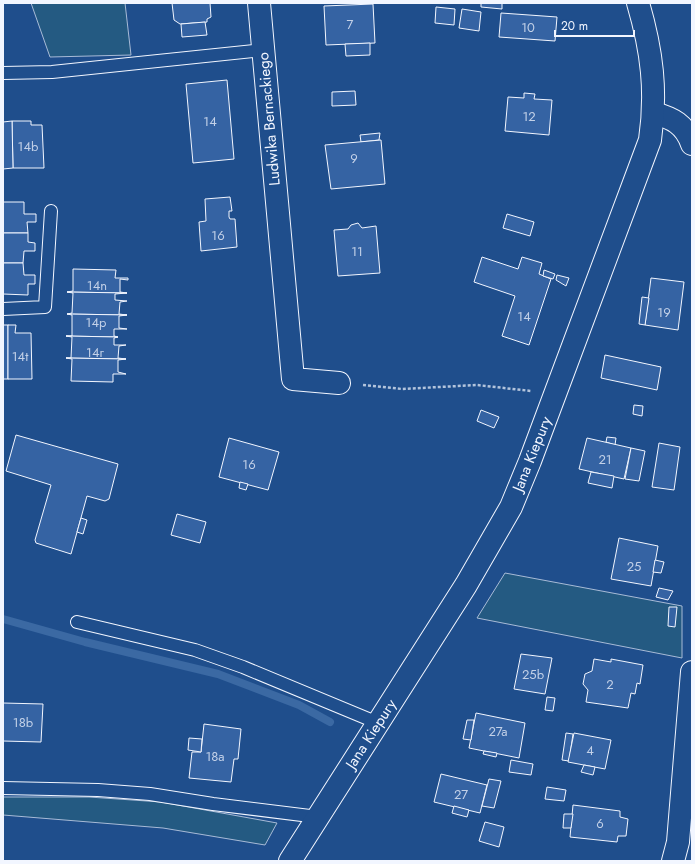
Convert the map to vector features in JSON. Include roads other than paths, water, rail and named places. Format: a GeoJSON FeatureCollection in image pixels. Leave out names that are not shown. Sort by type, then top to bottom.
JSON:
{"type":"FeatureCollection","features":[{"type":"Feature","properties":{"kind":"street","name":"Ludwika Bernackiego"},"geometry":{"type":"LineString","coordinates":[[260,3],[293,379],[339,383]]}},
{"type":"Feature","properties":{"kind":"street","name":"Jana Kiepury"},"geometry":{"type":"LineString","coordinates":[[290,861],[493,541],[525,474],[650,140],[654,113],[654,85],[650,51],[638,3]]}},
{"type":"Feature","properties":{"kind":"street"},"geometry":{"type":"LineString","coordinates":[[654,113],[673,119],[691,138]]}},
{"type":"Feature","properties":{"kind":"street"},"geometry":{"type":"LineString","coordinates":[[673,861],[678,842],[692,672]]}},
{"type":"Feature","properties":{"kind":"lane"},"geometry":{"type":"LineString","coordinates":[[3,73],[52,72],[263,50]]}},
{"type":"Feature","properties":{"kind":"lane"},"geometry":{"type":"LineString","coordinates":[[3,309],[45,307],[50,211]]}},
{"type":"Feature","properties":{"kind":"lane"},"geometry":{"type":"LineString","coordinates":[[76,622],[194,650],[243,667],[378,723]]}},
{"type":"Feature","properties":{"kind":"lane"},"geometry":{"type":"LineString","coordinates":[[3,788],[98,790],[150,794],[213,804],[318,817]]}},
{"type":"Feature","properties":{"kind":"waterway"},"geometry":{"type":"LineString","coordinates":[[3,619],[85,642],[218,674],[299,705],[330,722]]}}]}
